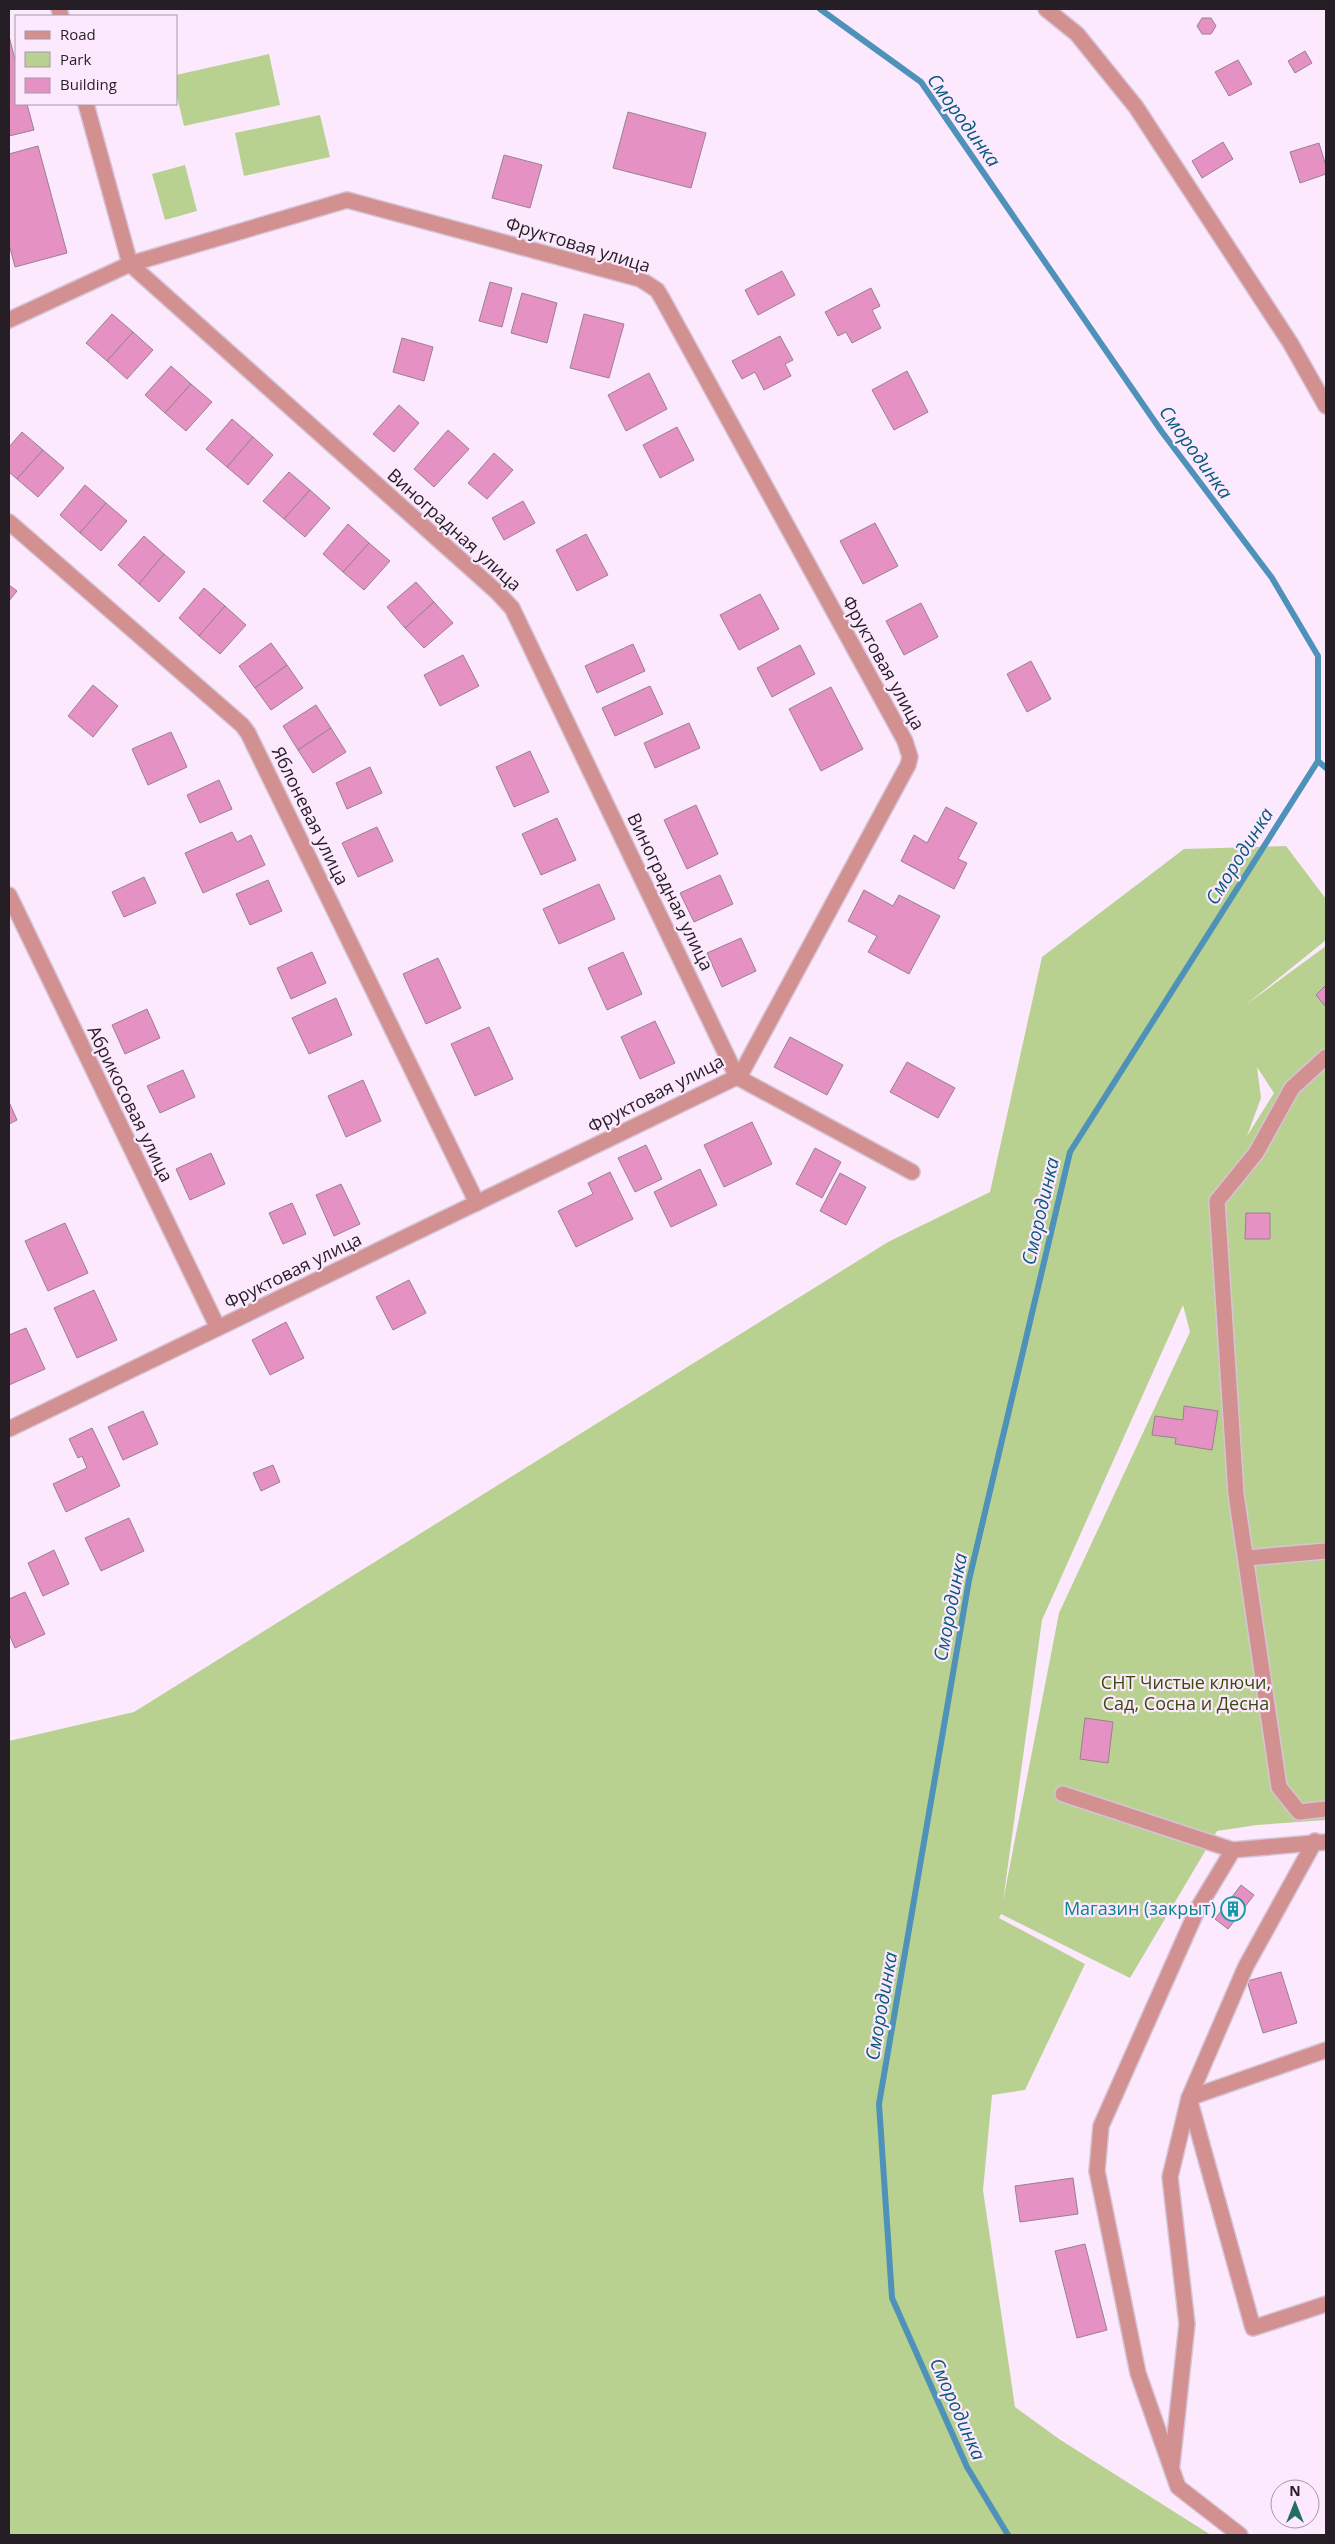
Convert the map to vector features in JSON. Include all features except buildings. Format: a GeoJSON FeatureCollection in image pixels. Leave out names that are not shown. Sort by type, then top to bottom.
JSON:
{"type":"FeatureCollection","features":[{"type":"Feature","properties":{"kind":"street"},"geometry":{"type":"LineString","coordinates":[[1046,9],[1077,34],[1136,107],[1292,344],[1326,406]]}},
{"type":"Feature","properties":{"kind":"street"},"geometry":{"type":"LineString","coordinates":[[86,105],[130,264]]}},
{"type":"Feature","properties":{"kind":"street","name":"Фруктовая улица"},"geometry":{"type":"LineString","coordinates":[[9,320],[130,264],[347,200],[640,279],[657,290],[905,742],[910,757],[908,765],[743,1070],[737,1077],[9,1429]]}},
{"type":"Feature","properties":{"kind":"street","name":"Виноградная улица"},"geometry":{"type":"LineString","coordinates":[[130,264],[497,592],[512,608],[737,1077]]}},
{"type":"Feature","properties":{"kind":"street","name":"Яблоневая улица"},"geometry":{"type":"LineString","coordinates":[[9,522],[242,725],[248,733],[478,1203]]}},
{"type":"Feature","properties":{"kind":"street","name":"Абрикосовая улица"},"geometry":{"type":"LineString","coordinates":[[9,895],[218,1328]]}},
{"type":"Feature","properties":{"kind":"street"},"geometry":{"type":"LineString","coordinates":[[1326,1057],[1292,1088],[1256,1153],[1217,1201],[1236,1494],[1279,1787],[1300,1812],[1326,1809]]}},
{"type":"Feature","properties":{"kind":"street"},"geometry":{"type":"LineString","coordinates":[[737,1077],[912,1172]]}},
{"type":"Feature","properties":{"kind":"street"},"geometry":{"type":"LineString","coordinates":[[1246,1558],[1326,1551]]}},
{"type":"Feature","properties":{"kind":"street"},"geometry":{"type":"LineString","coordinates":[[1064,1794],[1233,1850],[1320,1842]]}},
{"type":"Feature","properties":{"kind":"street"},"geometry":{"type":"LineString","coordinates":[[1172,2470],[1187,2324],[1170,2177],[1189,2098],[1246,1966],[1320,1842]]}},
{"type":"Feature","properties":{"kind":"street"},"geometry":{"type":"LineString","coordinates":[[1233,1850],[1198,1908],[1102,2126],[1097,2172],[1138,2374],[1178,2487],[1240,2535]]}},
{"type":"Feature","properties":{"kind":"street"},"geometry":{"type":"LineString","coordinates":[[1189,2098],[1326,2050]]}},
{"type":"Feature","properties":{"kind":"street"},"geometry":{"type":"LineString","coordinates":[[1189,2098],[1253,2328],[1326,2304]]}},
{"type":"Feature","properties":{"kind":"green space"},"geometry":{"type":"Polygon","coordinates":[[[269,54],[280,105],[184,126],[178,100],[178,75],[269,54]]]}},
{"type":"Feature","properties":{"kind":"green space"},"geometry":{"type":"Polygon","coordinates":[[[320,115],[330,157],[244,176],[235,133],[320,115]]]}},
{"type":"Feature","properties":{"kind":"green space"},"geometry":{"type":"Polygon","coordinates":[[[185,165],[197,211],[165,220],[152,174],[185,165]]]}},
{"type":"Feature","properties":{"kind":"green space","name":"СНТ Чистые ключи, Сад, Сосна и Десна"},"geometry":{"type":"Polygon","coordinates":[[[1286,846],[1326,899],[1326,940],[1247,1004],[1326,946],[1326,1820],[1257,1825],[1217,1831],[1130,1978],[1001,1914],[999,1918],[1085,1964],[1025,2090],[992,2095],[983,2190],[1015,2407],[1059,2439],[1211,2535],[9,2535],[9,1741],[134,1712],[888,1242],[990,1192],[1042,957],[1184,849],[1286,846]],[[1257,1067],[1261,1098],[1247,1136],[1274,1093],[1257,1067]],[[1183,1305],[1042,1620],[1003,1901],[1059,1613],[1190,1332],[1183,1305]]]}},
{"type":"Feature","properties":{"kind":"waterway","name":"Смородинка"},"geometry":{"type":"LineString","coordinates":[[820,9],[921,82],[1162,432],[1272,578],[1318,656],[1318,761],[1070,1152],[969,1580],[879,2104],[892,2298],[967,2467],[1008,2535]]}},
{"type":"Feature","properties":{"kind":"waterway"},"geometry":{"type":"LineString","coordinates":[[1318,761],[1326,768]]}},
{"type":"Feature","properties":{"kind":"place","name":"Магазин (закрыт)"},"geometry":{"type":"Point","coordinates":[1233,1909]}}]}
